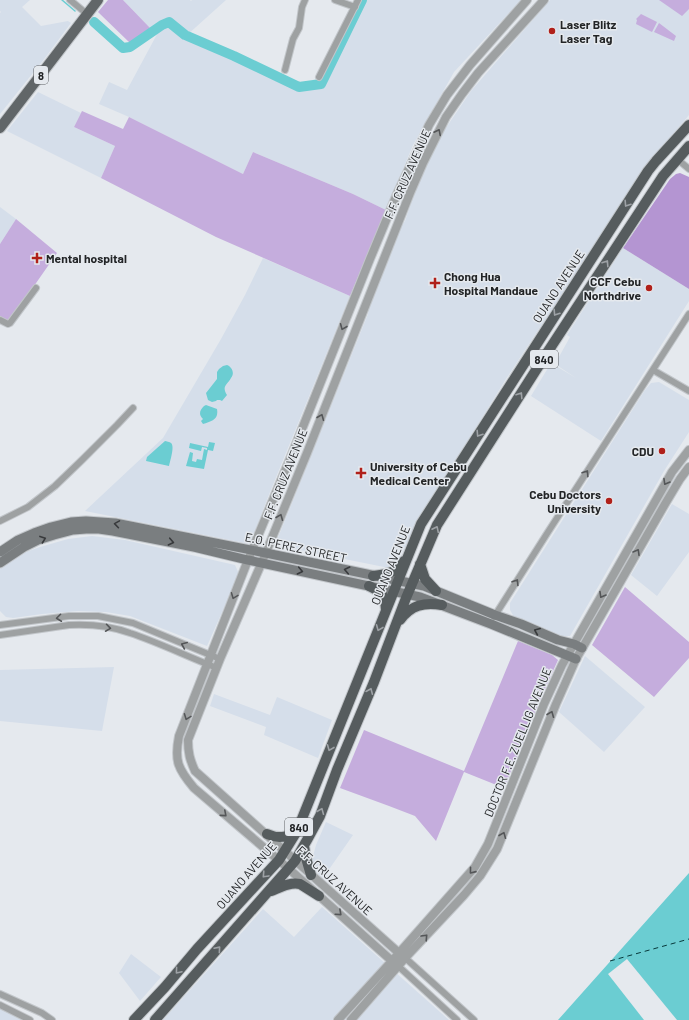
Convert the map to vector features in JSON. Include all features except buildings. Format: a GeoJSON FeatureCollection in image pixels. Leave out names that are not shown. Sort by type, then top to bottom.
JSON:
{"type":"FeatureCollection","features":[{"type":"Feature","properties":{"kind":"highway","name":"OUANO AVENUE"},"geometry":{"type":"LineString","coordinates":[[134,1020],[282,856],[297,831],[421,524],[648,171],[689,125]]}},
{"type":"Feature","properties":{"kind":"highway","name":"840"},"geometry":{"type":"LineString","coordinates":[[155,1020],[292,865],[304,846],[320,816],[337,770],[437,525],[663,176],[689,146]]}},
{"type":"Feature","properties":{"kind":"highway"},"geometry":{"type":"LineString","coordinates":[[496,407],[508,414]]}},
{"type":"Feature","properties":{"kind":"highway"},"geometry":{"type":"LineString","coordinates":[[373,576],[388,574],[395,571],[410,552]]}},
{"type":"Feature","properties":{"kind":"highway"},"geometry":{"type":"LineString","coordinates":[[420,564],[425,579],[436,591]]}},
{"type":"Feature","properties":{"kind":"highway"},"geometry":{"type":"LineString","coordinates":[[369,586],[383,595],[386,611]]}},
{"type":"Feature","properties":{"kind":"highway"},"geometry":{"type":"LineString","coordinates":[[394,629],[403,616],[419,605],[442,605]]}},
{"type":"Feature","properties":{"kind":"highway"},"geometry":{"type":"LineString","coordinates":[[267,834],[279,838],[292,835],[297,831]]}},
{"type":"Feature","properties":{"kind":"highway"},"geometry":{"type":"LineString","coordinates":[[304,846],[311,875]]}},
{"type":"Feature","properties":{"kind":"highway"},"geometry":{"type":"LineString","coordinates":[[268,893],[289,884],[297,883],[319,896]]}},
{"type":"Feature","properties":{"kind":"main road","name":"8"},"geometry":{"type":"LineString","coordinates":[[0,128],[98,0]]}},
{"type":"Feature","properties":{"kind":"main road","name":"E.O. PEREZ STREET"},"geometry":{"type":"LineString","coordinates":[[0,552],[18,540],[34,532],[51,527],[71,522],[86,521],[115,523],[134,531],[194,547],[420,597],[576,659]]}},
{"type":"Feature","properties":{"kind":"main road","name":"E.O. PEREZ STREET"},"geometry":{"type":"LineString","coordinates":[[0,563],[24,547],[38,540],[73,530],[99,529],[134,531],[252,550],[424,586],[558,640],[578,646]]}},
{"type":"Feature","properties":{"kind":"street"},"geometry":{"type":"LineString","coordinates":[[70,0],[87,14]]}},
{"type":"Feature","properties":{"kind":"street"},"geometry":{"type":"LineString","coordinates":[[284,70],[293,39],[298,28],[302,7],[305,0]]}},
{"type":"Feature","properties":{"kind":"street"},"geometry":{"type":"LineString","coordinates":[[335,0],[355,8]]}},
{"type":"Feature","properties":{"kind":"street"},"geometry":{"type":"LineString","coordinates":[[320,78],[355,8],[357,0]]}},
{"type":"Feature","properties":{"kind":"street","name":"F.F. CRUZ AVENUE"},"geometry":{"type":"LineString","coordinates":[[457,1020],[399,966],[319,896],[292,865],[282,856],[194,788],[183,775],[178,764],[176,750],[179,736],[252,550],[397,194],[429,125],[447,95],[470,65],[527,0]]}},
{"type":"Feature","properties":{"kind":"street","name":"F.F. CRUZ AVENUE"},"geometry":{"type":"LineString","coordinates":[[282,856],[267,834],[195,771],[188,752],[188,740],[220,659],[266,553],[423,163],[446,117],[462,94],[478,73],[544,0]]}},
{"type":"Feature","properties":{"kind":"street"},"geometry":{"type":"LineString","coordinates":[[677,159],[689,169]]}},
{"type":"Feature","properties":{"kind":"street"},"geometry":{"type":"LineString","coordinates":[[0,320],[8,324],[10,323],[36,288]]}},
{"type":"Feature","properties":{"kind":"street"},"geometry":{"type":"LineString","coordinates":[[491,624],[495,615],[548,532],[689,314]]}},
{"type":"Feature","properties":{"kind":"street"},"geometry":{"type":"LineString","coordinates":[[653,370],[689,391]]}},
{"type":"Feature","properties":{"kind":"street"},"geometry":{"type":"LineString","coordinates":[[0,522],[28,507],[55,486],[117,426],[133,408]]}},
{"type":"Feature","properties":{"kind":"street","name":"DOCTOR F.E. ZUELLIG AVENUE"},"geometry":{"type":"LineString","coordinates":[[350,1020],[405,958],[454,907],[487,866],[497,849],[552,713],[576,659],[578,646],[672,472],[689,450]]}},
{"type":"Feature","properties":{"kind":"street","name":"DOCTOR F.E. ZUELLIG AVENUE"},"geometry":{"type":"LineString","coordinates":[[338,1020],[475,867],[488,844],[544,704],[567,655],[578,646],[680,479],[689,467]]}},
{"type":"Feature","properties":{"kind":"street"},"geometry":{"type":"LineString","coordinates":[[0,625],[69,616],[98,616],[133,623],[220,659]]}},
{"type":"Feature","properties":{"kind":"street"},"geometry":{"type":"LineString","coordinates":[[0,635],[69,625],[112,628],[129,632],[217,668]]}},
{"type":"Feature","properties":{"kind":"street","name":"F.F. CRUZ AVENUE"},"geometry":{"type":"LineString","coordinates":[[292,865],[311,875],[474,1020]]}},
{"type":"Feature","properties":{"kind":"street"},"geometry":{"type":"LineString","coordinates":[[0,994],[42,1013],[52,1020]]}},
{"type":"Feature","properties":{"kind":"street"},"geometry":{"type":"LineString","coordinates":[[0,1005],[30,1020]]}},
{"type":"Feature","properties":{"kind":"shaded area"},"geometry":{"type":"Polygon","coordinates":[[[0,0],[30,0],[22,7],[41,26],[68,21],[71,23],[0,114],[1,12],[0,0]]]}},
{"type":"Feature","properties":{"kind":"shaded area"},"geometry":{"type":"Polygon","coordinates":[[[108,0],[123,0],[152,30],[131,44],[98,12],[108,0]]]}},
{"type":"Feature","properties":{"kind":"shaded area"},"geometry":{"type":"Polygon","coordinates":[[[123,0],[226,0],[186,36],[298,88],[322,85],[366,0],[521,0],[454,72],[413,145],[386,210],[353,194],[253,152],[243,174],[129,117],[99,104],[109,82],[127,90],[162,25],[185,35],[167,19],[152,30],[123,0]]]}},
{"type":"Feature","properties":{"kind":"shaded area"},"geometry":{"type":"Polygon","coordinates":[[[550,0],[689,0],[689,115],[644,169],[506,379],[417,523],[394,569],[275,545],[368,314],[369,304],[398,231],[405,221],[413,197],[437,141],[471,91],[550,0]]]}},
{"type":"Feature","properties":{"kind":"shaded area"},"geometry":{"type":"Polygon","coordinates":[[[659,0],[689,0],[689,9],[682,16],[659,0]]]}},
{"type":"Feature","properties":{"kind":"shaded area"},"geometry":{"type":"Polygon","coordinates":[[[641,14],[657,22],[652,32],[636,24],[636,19],[641,14]]]}},
{"type":"Feature","properties":{"kind":"shaded area"},"geometry":{"type":"Polygon","coordinates":[[[659,23],[676,36],[674,41],[654,32],[659,23]]]}},
{"type":"Feature","properties":{"kind":"shaded area"},"geometry":{"type":"Polygon","coordinates":[[[38,92],[81,113],[74,127],[115,146],[101,178],[7,131],[38,92]]]}},
{"type":"Feature","properties":{"kind":"shaded area"},"geometry":{"type":"Polygon","coordinates":[[[82,111],[123,129],[129,117],[243,174],[253,152],[353,194],[386,210],[350,296],[216,237],[101,178],[115,146],[74,127],[82,111]]]}},
{"type":"Feature","properties":{"kind":"shaded area"},"geometry":{"type":"Polygon","coordinates":[[[680,173],[689,177],[689,289],[623,248],[670,179],[676,174],[680,173]]]}},
{"type":"Feature","properties":{"kind":"shaded area"},"geometry":{"type":"Polygon","coordinates":[[[0,207],[16,219],[0,244],[0,207]]]}},
{"type":"Feature","properties":{"kind":"shaded area"},"geometry":{"type":"Polygon","coordinates":[[[16,219],[57,253],[11,319],[6,321],[0,318],[0,244],[16,219]]]}},
{"type":"Feature","properties":{"kind":"shaded area"},"geometry":{"type":"Polygon","coordinates":[[[623,248],[689,289],[689,301],[601,441],[531,396],[551,363],[576,378],[555,364],[570,337],[567,335],[623,248]]]}},
{"type":"Feature","properties":{"kind":"shaded area"},"geometry":{"type":"Polygon","coordinates":[[[263,258],[350,296],[250,544],[85,511],[163,438],[221,339],[263,258]]]}},
{"type":"Feature","properties":{"kind":"shaded area"},"geometry":{"type":"Polygon","coordinates":[[[659,382],[689,400],[689,432],[664,471],[570,636],[558,636],[514,617],[510,610],[510,603],[645,390],[651,383],[659,382]]]}},
{"type":"Feature","properties":{"kind":"shaded area"},"geometry":{"type":"Polygon","coordinates":[[[672,504],[689,514],[689,552],[657,596],[631,575],[672,504]]]}},
{"type":"Feature","properties":{"kind":"shaded area"},"geometry":{"type":"Polygon","coordinates":[[[92,536],[125,540],[235,565],[239,574],[207,646],[130,616],[106,612],[78,611],[13,618],[6,617],[0,611],[0,569],[20,554],[68,539],[92,536]]]}},
{"type":"Feature","properties":{"kind":"shaded area"},"geometry":{"type":"Polygon","coordinates":[[[625,587],[689,642],[689,658],[654,697],[592,645],[625,587]]]}},
{"type":"Feature","properties":{"kind":"shaded area"},"geometry":{"type":"Polygon","coordinates":[[[518,641],[552,655],[558,660],[504,788],[464,772],[436,841],[415,816],[340,788],[364,730],[464,771],[518,641]]]}},
{"type":"Feature","properties":{"kind":"shaded area"},"geometry":{"type":"Polygon","coordinates":[[[585,656],[645,707],[604,752],[559,712],[585,656]]]}},
{"type":"Feature","properties":{"kind":"shaded area"},"geometry":{"type":"Polygon","coordinates":[[[114,667],[102,731],[0,721],[0,670],[114,667]]]}},
{"type":"Feature","properties":{"kind":"shaded area"},"geometry":{"type":"Polygon","coordinates":[[[214,694],[270,715],[277,697],[332,720],[318,758],[264,735],[266,727],[210,706],[214,694]]]}},
{"type":"Feature","properties":{"kind":"shaded area"},"geometry":{"type":"Polygon","coordinates":[[[326,822],[353,835],[323,878],[315,871],[312,860],[316,845],[326,822]]]}},
{"type":"Feature","properties":{"kind":"shaded area"},"geometry":{"type":"Polygon","coordinates":[[[322,907],[449,1020],[163,1020],[263,909],[294,937],[322,907]]]}},
{"type":"Feature","properties":{"kind":"shaded area"},"geometry":{"type":"Polygon","coordinates":[[[131,954],[161,977],[140,1001],[119,973],[131,954]]]}},
{"type":"Feature","properties":{"kind":"shaded area"},"geometry":{"type":"Polygon","coordinates":[[[0,1008],[24,1020],[0,1020],[0,1008]]]}},
{"type":"Feature","properties":{"kind":"water"},"geometry":{"type":"Polygon","coordinates":[[[227,365],[233,372],[225,387],[225,392],[227,395],[222,401],[217,400],[212,402],[208,400],[206,393],[217,379],[217,372],[219,369],[227,365]]]}},
{"type":"Feature","properties":{"kind":"water"},"geometry":{"type":"Polygon","coordinates":[[[206,405],[217,409],[217,416],[214,420],[203,424],[201,421],[203,419],[200,412],[206,405]]]}},
{"type":"Feature","properties":{"kind":"water"},"geometry":{"type":"Polygon","coordinates":[[[165,441],[171,443],[173,447],[169,466],[146,461],[147,457],[165,441]]]}},
{"type":"Feature","properties":{"kind":"water"},"geometry":{"type":"Polygon","coordinates":[[[209,442],[215,443],[213,451],[208,450],[204,469],[186,466],[190,452],[193,453],[192,461],[196,462],[197,459],[202,460],[204,449],[207,450],[207,448],[202,447],[201,451],[189,448],[190,443],[208,447],[209,442]]]}},
{"type":"Feature","properties":{"kind":"water"},"geometry":{"type":"Polygon","coordinates":[[[689,873],[689,1020],[558,1020],[689,873]]]}},
{"type":"Feature","properties":{"kind":"pier"},"geometry":{"type":"Polygon","coordinates":[[[627,959],[677,1020],[644,1020],[608,974],[627,959]]]}},
{"type":"Feature","properties":{"kind":"waterway"},"geometry":{"type":"LineString","coordinates":[[62,0],[75,11]]}},
{"type":"Feature","properties":{"kind":"waterway"},"geometry":{"type":"LineString","coordinates":[[94,22],[123,48],[130,47],[162,25],[169,22],[185,35],[234,56],[299,87],[321,84],[362,0]]}},
{"type":"Feature","properties":{"kind":"ferry route"},"geometry":{"type":"LineString","coordinates":[[610,961],[689,939]]}},
{"type":"Feature","properties":{"kind":"place","name":"Laser Blitz Laser Tag"},"geometry":{"type":"Point","coordinates":[552,31]}},
{"type":"Feature","properties":{"kind":"place","name":"Mental hospital"},"geometry":{"type":"Point","coordinates":[37,258]}},
{"type":"Feature","properties":{"kind":"place","name":"Chong Hua Hospital Mandaue"},"geometry":{"type":"Point","coordinates":[435,283]}},
{"type":"Feature","properties":{"kind":"place","name":"CCF Cebu Northdrive"},"geometry":{"type":"Point","coordinates":[649,288]}},
{"type":"Feature","properties":{"kind":"place","name":"CDU"},"geometry":{"type":"Point","coordinates":[662,451]}},
{"type":"Feature","properties":{"kind":"place","name":"University of Cebu Medical Center"},"geometry":{"type":"Point","coordinates":[361,473]}},
{"type":"Feature","properties":{"kind":"place","name":"Cebu Doctors University"},"geometry":{"type":"Point","coordinates":[609,501]}}]}
